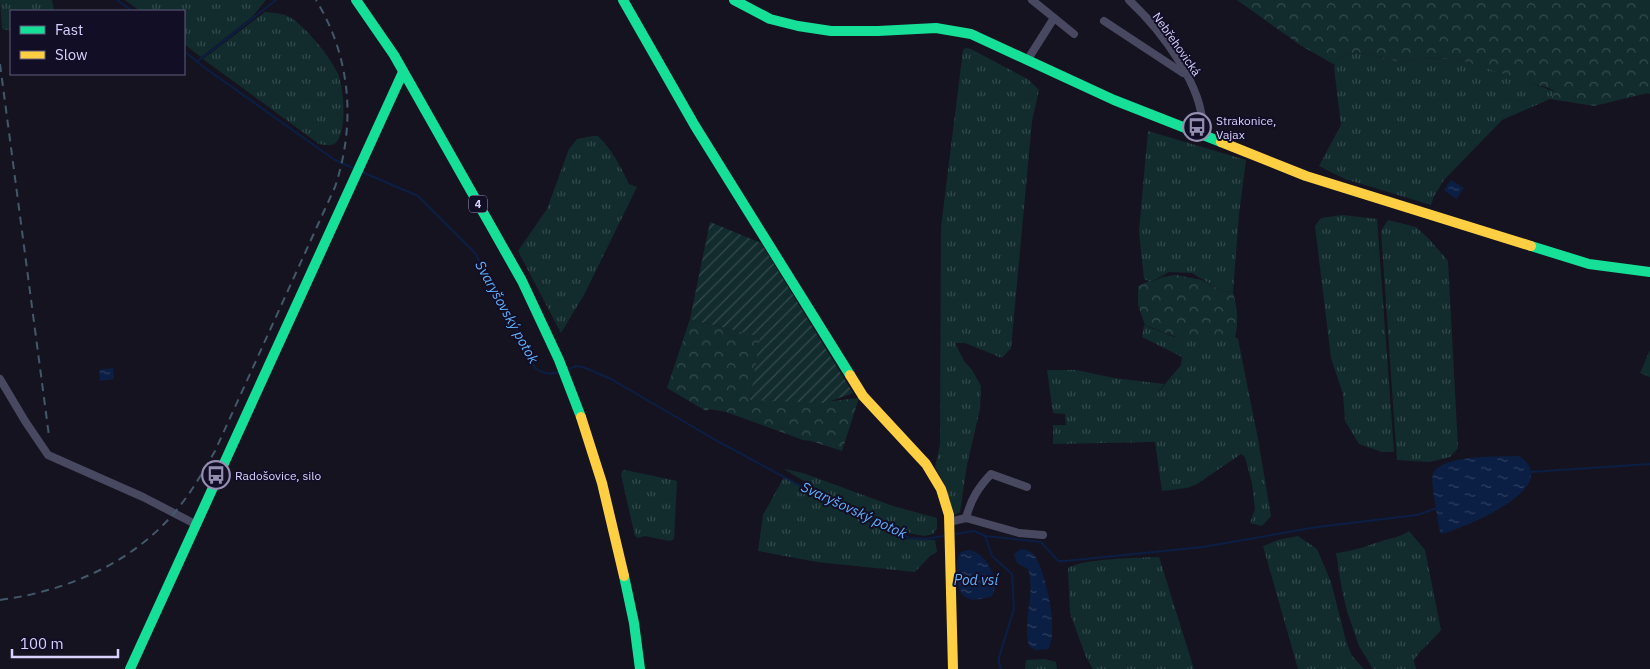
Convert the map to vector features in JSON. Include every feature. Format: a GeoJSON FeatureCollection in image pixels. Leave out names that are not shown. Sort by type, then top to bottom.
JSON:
{"type":"FeatureCollection","features":[{"type":"Feature","properties":{"kind":"street","name":"4"},"geometry":{"type":"LineString","coordinates":[[356,0],[389,48],[532,301],[560,363],[590,445],[609,505],[627,583],[640,669]]}},
{"type":"Feature","properties":{"kind":"street"},"geometry":{"type":"LineString","coordinates":[[623,0],[695,126],[864,396],[926,464],[941,489],[949,514],[953,669]]}},
{"type":"Feature","properties":{"kind":"street"},"geometry":{"type":"LineString","coordinates":[[734,0],[770,19],[831,31],[936,28],[971,34],[1114,100],[1306,176],[1589,264],[1650,272]]}},
{"type":"Feature","properties":{"kind":"street"},"geometry":{"type":"LineString","coordinates":[[1032,0],[1074,34]]}},
{"type":"Feature","properties":{"kind":"street","name":"Nebřehovická"},"geometry":{"type":"LineString","coordinates":[[1129,0],[1162,39],[1196,91],[1200,102],[1202,134]]}},
{"type":"Feature","properties":{"kind":"street"},"geometry":{"type":"LineString","coordinates":[[1028,59],[1054,18]]}},
{"type":"Feature","properties":{"kind":"street"},"geometry":{"type":"LineString","coordinates":[[1104,21],[1187,76]]}},
{"type":"Feature","properties":{"kind":"street"},"geometry":{"type":"LineString","coordinates":[[130,669],[403,72]]}},
{"type":"Feature","properties":{"kind":"street"},"geometry":{"type":"LineString","coordinates":[[0,379],[48,455],[197,525]]}},
{"type":"Feature","properties":{"kind":"street"},"geometry":{"type":"LineString","coordinates":[[966,518],[971,500],[979,486],[991,474],[1027,487]]}},
{"type":"Feature","properties":{"kind":"street"},"geometry":{"type":"LineString","coordinates":[[949,522],[966,518],[1019,533],[1043,535]]}},
{"type":"Feature","properties":{"kind":"green space"},"geometry":{"type":"Polygon","coordinates":[[[0,0],[52,0],[54,10],[10,10],[10,31],[2,29],[0,0]]]}},
{"type":"Feature","properties":{"kind":"green space"},"geometry":{"type":"Polygon","coordinates":[[[125,0],[266,0],[253,16],[201,57],[185,45],[185,10],[139,10],[125,0]]]}},
{"type":"Feature","properties":{"kind":"green space"},"geometry":{"type":"Polygon","coordinates":[[[1237,0],[1650,0],[1650,94],[1594,106],[1550,99],[1555,92],[1551,89],[1460,60],[1446,58],[1414,59],[1400,62],[1357,52],[1338,58],[1335,65],[1300,45],[1237,0]]]}},
{"type":"Feature","properties":{"kind":"green space"},"geometry":{"type":"Polygon","coordinates":[[[265,12],[285,15],[297,22],[318,43],[335,67],[342,89],[343,122],[341,132],[334,144],[319,144],[203,59],[265,12]]]}},
{"type":"Feature","properties":{"kind":"green space"},"geometry":{"type":"Polygon","coordinates":[[[966,48],[1029,80],[1039,90],[1032,121],[1011,348],[1002,358],[965,343],[955,343],[964,361],[972,370],[981,386],[980,409],[967,465],[960,512],[953,516],[945,485],[935,467],[940,445],[941,227],[963,50],[966,48]]]}},
{"type":"Feature","properties":{"kind":"green space"},"geometry":{"type":"Polygon","coordinates":[[[1357,52],[1400,62],[1414,59],[1446,58],[1460,60],[1516,77],[1555,92],[1550,99],[1502,120],[1444,180],[1431,205],[1345,179],[1319,166],[1341,125],[1334,67],[1338,58],[1357,52]]]}},
{"type":"Feature","properties":{"kind":"green space"},"geometry":{"type":"Polygon","coordinates":[[[1148,131],[1246,160],[1239,214],[1233,292],[1222,291],[1192,273],[1169,272],[1151,282],[1144,279],[1139,231],[1148,131]]]}},
{"type":"Feature","properties":{"kind":"green space"},"geometry":{"type":"Polygon","coordinates":[[[598,136],[607,147],[619,164],[629,184],[637,187],[585,293],[561,333],[518,251],[547,209],[569,149],[577,139],[598,136]]]}},
{"type":"Feature","properties":{"kind":"green space"},"geometry":{"type":"Polygon","coordinates":[[[1342,215],[1377,219],[1394,452],[1382,452],[1359,444],[1345,421],[1343,394],[1331,358],[1315,226],[1321,218],[1342,215]]]}},
{"type":"Feature","properties":{"kind":"green space"},"geometry":{"type":"Polygon","coordinates":[[[1388,220],[1416,227],[1448,261],[1458,448],[1450,457],[1429,462],[1397,460],[1381,231],[1388,220]]]}},
{"type":"Feature","properties":{"kind":"green space"},"geometry":{"type":"Polygon","coordinates":[[[710,222],[761,243],[853,393],[825,403],[750,400],[760,337],[690,319],[710,222]]]}},
{"type":"Feature","properties":{"kind":"green space"},"geometry":{"type":"Polygon","coordinates":[[[1176,275],[1202,280],[1222,291],[1233,292],[1237,314],[1235,337],[1176,337],[1145,325],[1138,305],[1138,286],[1149,281],[1176,275]]]}},
{"type":"Feature","properties":{"kind":"green space"},"geometry":{"type":"Polygon","coordinates":[[[690,319],[761,337],[750,399],[823,402],[859,398],[842,451],[803,440],[726,412],[709,409],[706,411],[667,388],[690,319]]]}},
{"type":"Feature","properties":{"kind":"green space"},"geometry":{"type":"Polygon","coordinates":[[[1144,325],[1174,337],[1235,337],[1238,339],[1271,516],[1262,526],[1250,523],[1255,509],[1252,483],[1245,457],[1241,454],[1197,484],[1187,488],[1162,491],[1155,442],[1053,444],[1053,425],[1066,425],[1065,414],[1053,413],[1047,370],[1076,370],[1114,378],[1164,384],[1155,396],[1181,365],[1182,357],[1142,337],[1144,325]]]}},
{"type":"Feature","properties":{"kind":"green space"},"geometry":{"type":"Polygon","coordinates":[[[1650,350],[1650,377],[1640,373],[1650,350]]]}},
{"type":"Feature","properties":{"kind":"green space"},"geometry":{"type":"Polygon","coordinates":[[[784,469],[803,473],[893,506],[937,518],[937,528],[933,534],[924,536],[893,530],[837,501],[784,469]]]}},
{"type":"Feature","properties":{"kind":"green space"},"geometry":{"type":"Polygon","coordinates":[[[625,470],[677,481],[674,539],[670,541],[645,536],[638,538],[635,536],[621,475],[622,471],[625,470]]]}},
{"type":"Feature","properties":{"kind":"green space"},"geometry":{"type":"Polygon","coordinates":[[[784,477],[891,534],[905,539],[935,540],[937,552],[930,556],[915,572],[817,562],[758,551],[763,515],[784,477]]]}},
{"type":"Feature","properties":{"kind":"green space"},"geometry":{"type":"Polygon","coordinates":[[[1409,531],[1425,550],[1441,630],[1415,658],[1416,669],[1373,669],[1359,646],[1347,611],[1336,553],[1398,537],[1409,531]]]}},
{"type":"Feature","properties":{"kind":"green space"},"geometry":{"type":"Polygon","coordinates":[[[1298,536],[1317,549],[1331,582],[1346,641],[1352,656],[1364,669],[1298,669],[1263,546],[1278,540],[1298,536]]]}},
{"type":"Feature","properties":{"kind":"green space"},"geometry":{"type":"Polygon","coordinates":[[[1159,557],[1194,669],[1093,669],[1086,657],[1070,613],[1068,568],[1099,560],[1159,557]]]}},
{"type":"Feature","properties":{"kind":"green space"},"geometry":{"type":"Polygon","coordinates":[[[1045,659],[1056,662],[1057,669],[1025,669],[1026,660],[1045,659]]]}},
{"type":"Feature","properties":{"kind":"water"},"geometry":{"type":"Polygon","coordinates":[[[1451,180],[1464,188],[1456,199],[1444,190],[1451,180]]]}},
{"type":"Feature","properties":{"kind":"water"},"geometry":{"type":"Polygon","coordinates":[[[113,368],[114,379],[100,381],[99,370],[113,368]]]}},
{"type":"Feature","properties":{"kind":"water"},"geometry":{"type":"Polygon","coordinates":[[[1519,456],[1530,468],[1530,480],[1521,493],[1488,515],[1470,524],[1441,534],[1432,478],[1438,468],[1447,463],[1472,458],[1519,456]]]}},
{"type":"Feature","properties":{"kind":"water"},"geometry":{"type":"Polygon","coordinates":[[[1021,549],[1034,555],[1047,587],[1052,617],[1051,641],[1048,649],[1035,650],[1029,646],[1027,626],[1031,588],[1030,579],[1028,569],[1017,563],[1014,554],[1021,549]]]}},
{"type":"Feature","properties":{"kind":"water","name":"Pod vsí"},"geometry":{"type":"Polygon","coordinates":[[[969,550],[981,556],[991,568],[995,583],[995,590],[992,596],[971,599],[966,598],[960,590],[957,575],[959,555],[961,552],[969,550]]]}},
{"type":"Feature","properties":{"kind":"waterway","name":"Svaryšovský potok"},"geometry":{"type":"LineString","coordinates":[[117,0],[131,10]]}},
{"type":"Feature","properties":{"kind":"waterway"},"geometry":{"type":"LineString","coordinates":[[198,61],[276,0]]}},
{"type":"Feature","properties":{"kind":"waterway","name":"Svaryšovský potok"},"geometry":{"type":"LineString","coordinates":[[185,52],[335,160],[355,169]]}},
{"type":"Feature","properties":{"kind":"waterway","name":"Svaryšovský potok"},"geometry":{"type":"LineString","coordinates":[[362,172],[418,196],[475,253],[510,315],[535,368],[547,373],[559,372]]}},
{"type":"Feature","properties":{"kind":"waterway","name":"Svaryšovský potok"},"geometry":{"type":"LineString","coordinates":[[569,369],[576,366],[583,367],[611,379],[719,442],[836,505],[909,538],[926,539],[943,536]]}},
{"type":"Feature","properties":{"kind":"waterway"},"geometry":{"type":"LineString","coordinates":[[1530,472],[1650,464]]}},
{"type":"Feature","properties":{"kind":"waterway"},"geometry":{"type":"LineString","coordinates":[[985,536],[1041,542],[1058,561],[1065,561],[1203,547],[1317,527],[1417,515],[1437,508]]}},
{"type":"Feature","properties":{"kind":"waterway","name":"Svaryšovský potok"},"geometry":{"type":"LineString","coordinates":[[956,534],[974,531],[985,536],[992,556],[1012,574],[1014,609],[999,657],[1001,669]]}},
{"type":"Feature","properties":{"kind":"railway"},"geometry":{"type":"LineString","coordinates":[[0,600],[25,596],[73,582],[118,560],[158,530],[175,512],[197,482],[215,451],[335,187],[342,163],[346,139],[347,91],[337,44],[316,0]]}},
{"type":"Feature","properties":{"kind":"railway"},"geometry":{"type":"LineString","coordinates":[[0,64],[49,436]]}},
{"type":"Feature","properties":{"kind":"traffic: fast"},"geometry":{"type":"LineString","coordinates":[[356,0],[394,55],[522,281],[559,360],[581,417]]}},
{"type":"Feature","properties":{"kind":"traffic: fast"},"geometry":{"type":"LineString","coordinates":[[623,0],[695,126],[850,375]]}},
{"type":"Feature","properties":{"kind":"traffic: fast"},"geometry":{"type":"LineString","coordinates":[[734,0],[770,19],[831,31],[936,28],[971,34],[1114,100],[1221,142]]}},
{"type":"Feature","properties":{"kind":"traffic: fast"},"geometry":{"type":"LineString","coordinates":[[130,669],[403,72]]}},
{"type":"Feature","properties":{"kind":"traffic: fast"},"geometry":{"type":"LineString","coordinates":[[1531,246],[1589,264],[1650,272]]}},
{"type":"Feature","properties":{"kind":"traffic: fast"},"geometry":{"type":"LineString","coordinates":[[624,576],[634,623],[640,669]]}},
{"type":"Feature","properties":{"kind":"traffic: slow"},"geometry":{"type":"LineString","coordinates":[[1221,142],[1306,176],[1531,246]]}},
{"type":"Feature","properties":{"kind":"traffic: slow"},"geometry":{"type":"LineString","coordinates":[[850,375],[863,396],[926,464],[941,489],[949,515],[953,669]]}},
{"type":"Feature","properties":{"kind":"traffic: slow"},"geometry":{"type":"LineString","coordinates":[[581,417],[602,483],[624,576]]}},
{"type":"Feature","properties":{"kind":"place","name":"Strakonice, Vajax"},"geometry":{"type":"Point","coordinates":[1197,127]}},
{"type":"Feature","properties":{"kind":"place","name":"Radošovice, silo"},"geometry":{"type":"Point","coordinates":[216,475]}}]}
